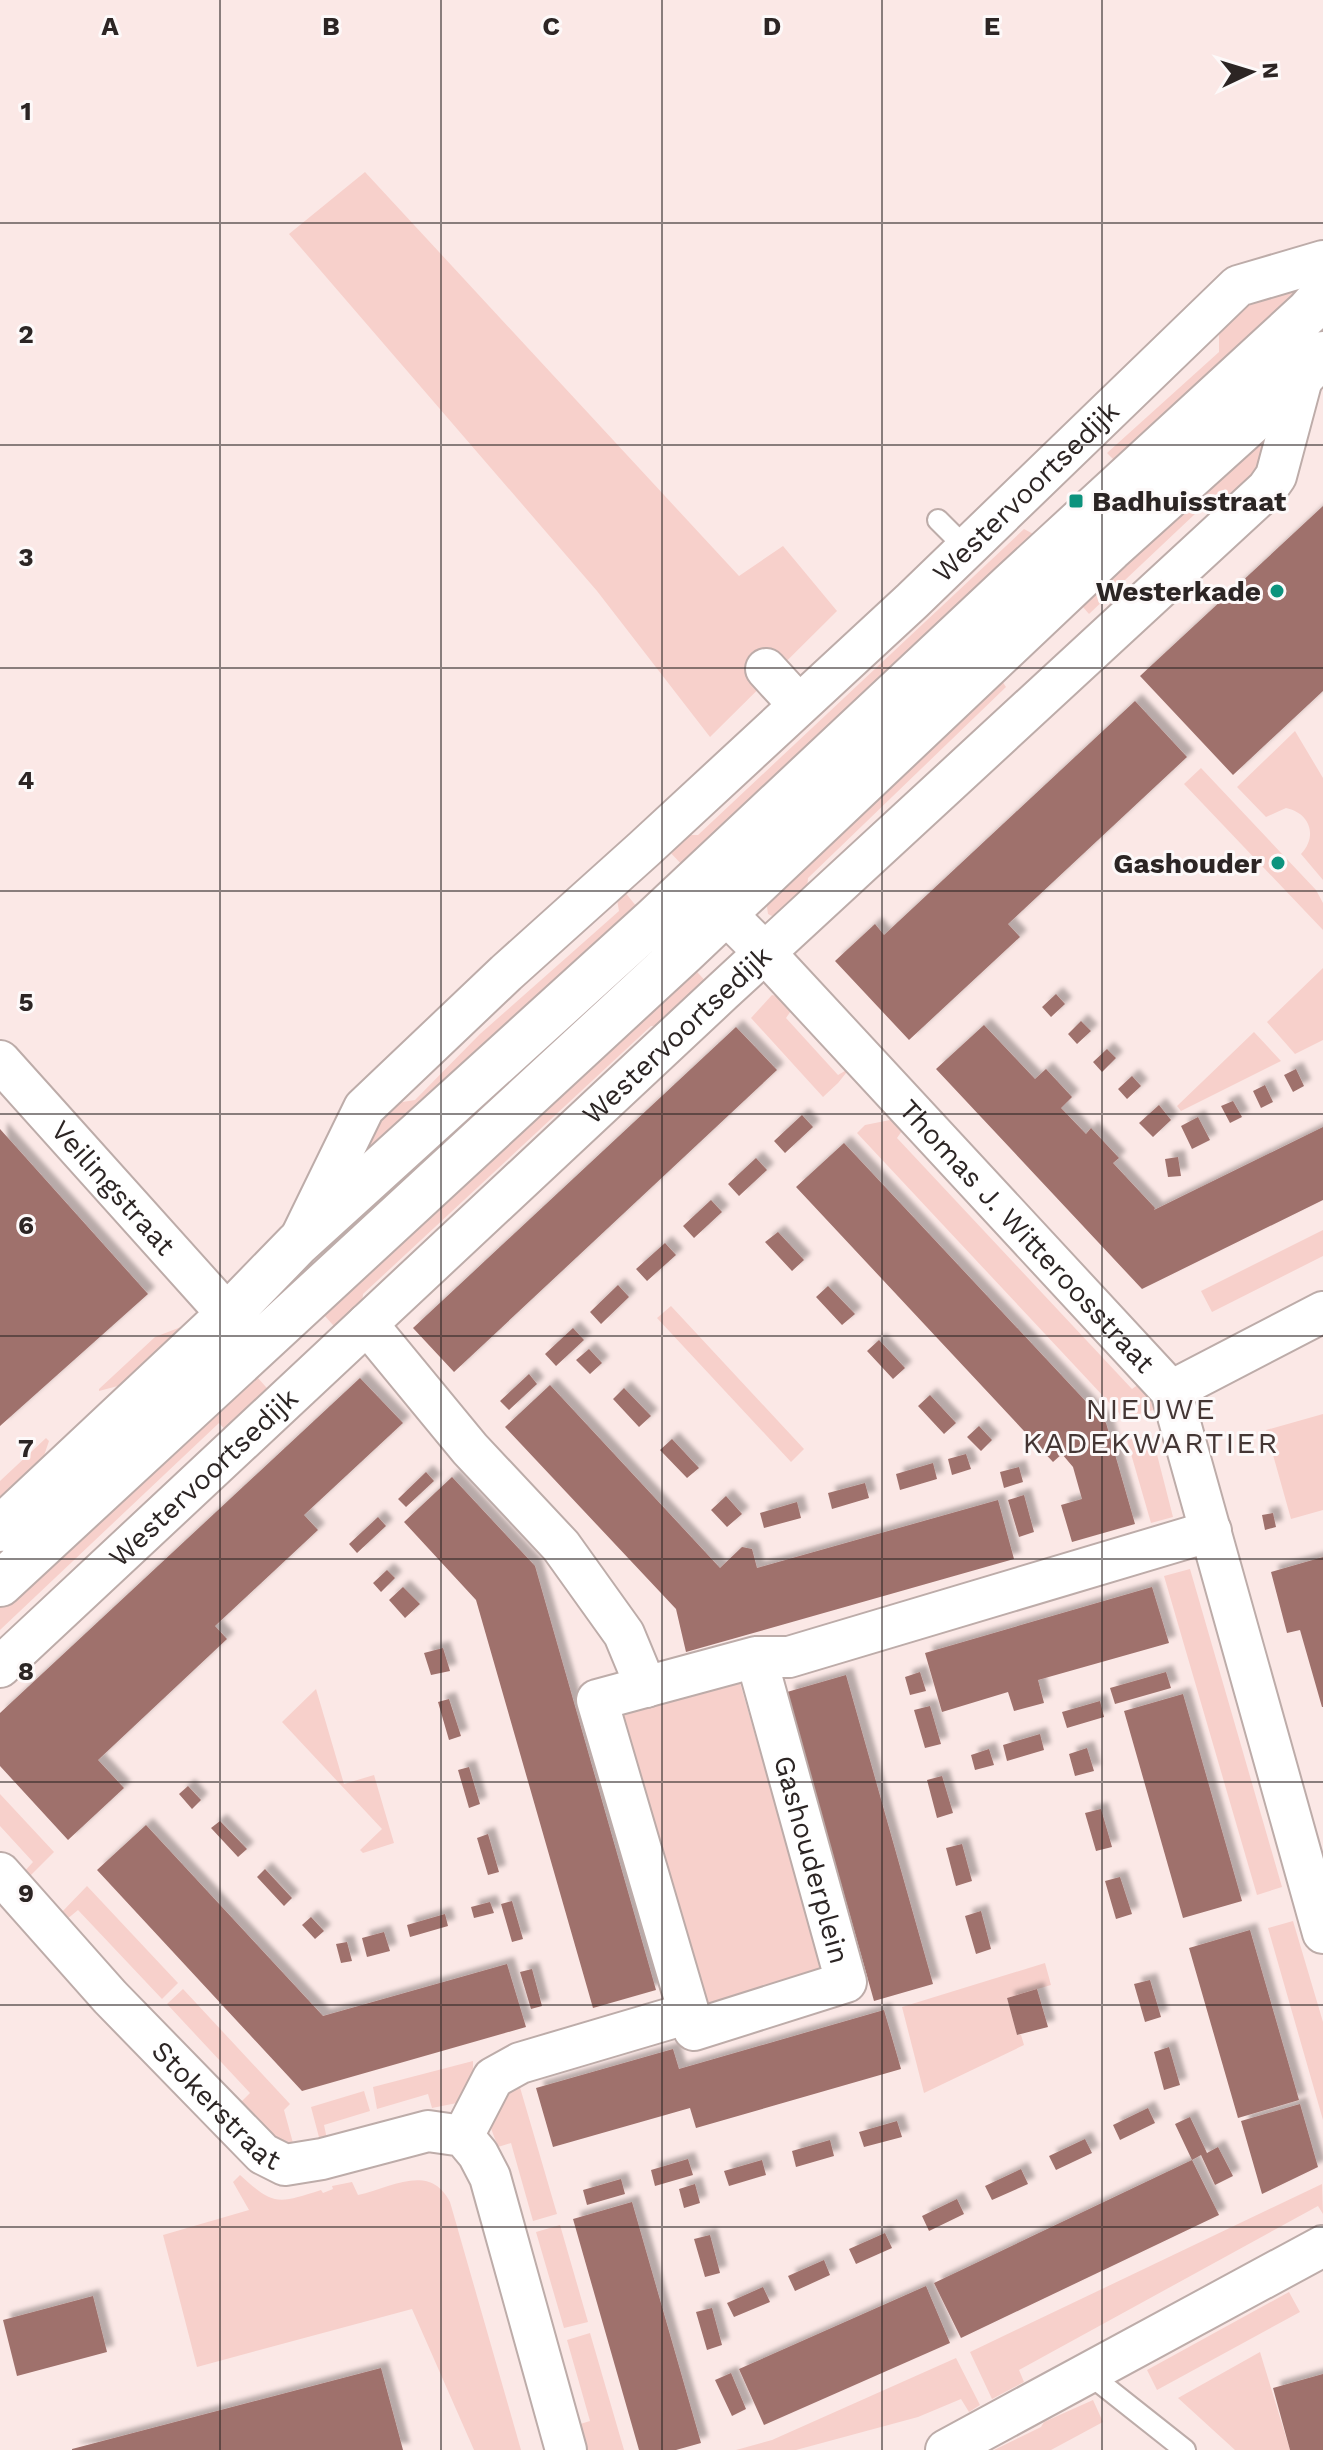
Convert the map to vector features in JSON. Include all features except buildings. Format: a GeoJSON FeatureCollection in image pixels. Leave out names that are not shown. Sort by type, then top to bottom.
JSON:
{"type":"FeatureCollection","features":[{"type":"Feature","properties":{"kind":"main road","name":"Westervoortsedijk"},"geometry":{"type":"LineString","coordinates":[[0,1529],[228,1315],[297,1244],[689,888],[1323,295]]}},
{"type":"Feature","properties":{"kind":"main road","name":"Westervoortsedijk"},"geometry":{"type":"LineString","coordinates":[[0,1584],[725,913],[1110,549],[1313,365]]}},
{"type":"Feature","properties":{"kind":"street","name":"Westervoortsedijk"},"geometry":{"type":"LineString","coordinates":[[297,1244],[364,1108],[966,548],[1238,286],[1323,261]]}},
{"type":"Feature","properties":{"kind":"street","name":"Westervoortsedijk"},"geometry":{"type":"LineString","coordinates":[[0,1667],[722,992],[1267,489],[1276,476],[1313,365]]}},
{"type":"Feature","properties":{"kind":"street"},"geometry":{"type":"LineString","coordinates":[[766,669],[799,705]]}},
{"type":"Feature","properties":{"kind":"street","name":"Thomas J. Witteroosstraat"},"geometry":{"type":"LineString","coordinates":[[689,888],[725,913],[766,954],[1171,1391],[1317,1892],[1323,1933]]}},
{"type":"Feature","properties":{"kind":"street","name":"Veilingstraat"},"geometry":{"type":"LineString","coordinates":[[0,1061],[228,1315]]}},
{"type":"Feature","properties":{"kind":"street"},"geometry":{"type":"LineString","coordinates":[[1171,1391],[1323,1312]]}},
{"type":"Feature","properties":{"kind":"street"},"geometry":{"type":"LineString","coordinates":[[367,1324],[470,1449],[561,1546],[624,1634],[646,1687]]}},
{"type":"Feature","properties":{"kind":"street"},"geometry":{"type":"LineString","coordinates":[[566,2450],[490,2177],[478,2154],[463,2136],[493,2078],[520,2063],[689,2013],[597,1700],[756,1657],[789,1657],[1211,1531]]}},
{"type":"Feature","properties":{"kind":"street","name":"Gashouderplein"},"geometry":{"type":"LineString","coordinates":[[689,2013],[694,2030],[846,1982],[756,1657]]}},
{"type":"Feature","properties":{"kind":"street","name":"Stokerstraat"},"geometry":{"type":"LineString","coordinates":[[0,1873],[110,1997],[263,2154],[285,2165],[322,2159],[428,2131],[463,2136]]}},
{"type":"Feature","properties":{"kind":"street"},"geometry":{"type":"LineString","coordinates":[[946,2450],[1323,2246]]}},
{"type":"Feature","properties":{"kind":"lane"},"geometry":{"type":"LineString","coordinates":[[938,520],[966,548]]}},
{"type":"Feature","properties":{"kind":"lane"},"geometry":{"type":"LineString","coordinates":[[1089,2374],[1185,2450]]}},
{"type":"Feature","properties":{"kind":"shaded area"},"geometry":{"type":"Polygon","coordinates":[[[365,172],[739,576],[783,546],[837,611],[710,737],[597,591],[289,234],[365,172]]]}},
{"type":"Feature","properties":{"kind":"shaded area"},"geometry":{"type":"Polygon","coordinates":[[[1321,275],[1120,466],[1107,453],[1219,352],[1219,329],[1252,296],[1321,275]]]}},
{"type":"Feature","properties":{"kind":"shaded area"},"geometry":{"type":"Polygon","coordinates":[[[1275,415],[1262,468],[1235,497],[1214,496],[1089,614],[1076,599],[1275,415]]]}},
{"type":"Feature","properties":{"kind":"shaded area"},"geometry":{"type":"Polygon","coordinates":[[[1024,529],[1037,536],[688,871],[665,847],[677,835],[698,835],[1024,529]]]}},
{"type":"Feature","properties":{"kind":"shaded area"},"geometry":{"type":"Polygon","coordinates":[[[998,675],[1006,687],[808,878],[806,899],[780,920],[768,914],[769,894],[998,675]]]}},
{"type":"Feature","properties":{"kind":"shaded area"},"geometry":{"type":"Polygon","coordinates":[[[1295,731],[1323,778],[1323,880],[1301,854],[1309,840],[1306,820],[1286,808],[1266,817],[1237,787],[1295,731]]]}},
{"type":"Feature","properties":{"kind":"shaded area"},"geometry":{"type":"Polygon","coordinates":[[[1201,768],[1316,890],[1323,903],[1323,930],[1184,784],[1201,768]]]}},
{"type":"Feature","properties":{"kind":"shaded area"},"geometry":{"type":"Polygon","coordinates":[[[624,891],[641,912],[352,1175],[369,1134],[390,1104],[415,1100],[480,1034],[619,911],[616,894],[624,891]]]}},
{"type":"Feature","properties":{"kind":"shaded area"},"geometry":{"type":"Polygon","coordinates":[[[687,961],[711,987],[670,1027],[651,1026],[363,1294],[361,1314],[340,1333],[317,1307],[687,961]]]}},
{"type":"Feature","properties":{"kind":"shaded area"},"geometry":{"type":"Polygon","coordinates":[[[1323,968],[1323,1040],[1295,1054],[1267,1022],[1323,968]]]}},
{"type":"Feature","properties":{"kind":"shaded area"},"geometry":{"type":"Polygon","coordinates":[[[772,995],[781,997],[793,1008],[786,1018],[838,1075],[850,1068],[823,1097],[751,1018],[772,995]]]}},
{"type":"Feature","properties":{"kind":"shaded area"},"geometry":{"type":"Polygon","coordinates":[[[1254,1032],[1281,1061],[1181,1111],[1177,1106],[1254,1032]]]}},
{"type":"Feature","properties":{"kind":"shaded area"},"geometry":{"type":"Polygon","coordinates":[[[895,1119],[904,1128],[897,1138],[1132,1389],[1142,1382],[1151,1393],[1157,1409],[1121,1419],[1119,1413],[857,1133],[865,1125],[895,1119]]]}},
{"type":"Feature","properties":{"kind":"shaded area"},"geometry":{"type":"Polygon","coordinates":[[[1323,1230],[1323,1256],[1212,1312],[1201,1291],[1323,1230]]]}},
{"type":"Feature","properties":{"kind":"shaded area"},"geometry":{"type":"Polygon","coordinates":[[[671,1306],[804,1449],[791,1462],[657,1318],[671,1306]]]}},
{"type":"Feature","properties":{"kind":"shaded area"},"geometry":{"type":"Polygon","coordinates":[[[181,1327],[144,1379],[99,1391],[155,1337],[181,1327]]]}},
{"type":"Feature","properties":{"kind":"shaded area"},"geometry":{"type":"Polygon","coordinates":[[[250,1369],[273,1395],[230,1435],[219,1423],[0,1630],[0,1602],[250,1369]]]}},
{"type":"Feature","properties":{"kind":"shaded area"},"geometry":{"type":"Polygon","coordinates":[[[1323,1414],[1323,1510],[1291,1519],[1266,1430],[1323,1414]]]}},
{"type":"Feature","properties":{"kind":"shaded area"},"geometry":{"type":"Polygon","coordinates":[[[1152,1435],[1173,1517],[1151,1523],[1127,1440],[1152,1435]]]}},
{"type":"Feature","properties":{"kind":"shaded area"},"geometry":{"type":"Polygon","coordinates":[[[46,1438],[49,1441],[36,1479],[0,1513],[0,1481],[46,1438]]]}},
{"type":"Feature","properties":{"kind":"shaded area"},"geometry":{"type":"Polygon","coordinates":[[[1190,1569],[1282,1887],[1257,1895],[1164,1576],[1190,1569]]]}},
{"type":"Feature","properties":{"kind":"shaded area"},"geometry":{"type":"Polygon","coordinates":[[[738,1676],[823,1970],[701,2005],[615,1712],[738,1676]]]}},
{"type":"Feature","properties":{"kind":"shaded area"},"geometry":{"type":"Polygon","coordinates":[[[316,1689],[344,1784],[374,1775],[394,1843],[363,1853],[360,1850],[382,1829],[282,1722],[316,1689]]]}},
{"type":"Feature","properties":{"kind":"shaded area"},"geometry":{"type":"Polygon","coordinates":[[[0,1794],[54,1852],[28,1878],[23,1873],[33,1862],[0,1826],[0,1794]]]}},
{"type":"Feature","properties":{"kind":"shaded area"},"geometry":{"type":"Polygon","coordinates":[[[87,1886],[178,1983],[162,1999],[78,1910],[66,1920],[60,1914],[87,1886]]]}},
{"type":"Feature","properties":{"kind":"shaded area"},"geometry":{"type":"Polygon","coordinates":[[[1293,1921],[1323,2022],[1323,2120],[1268,1928],[1293,1921]]]}},
{"type":"Feature","properties":{"kind":"shaded area"},"geometry":{"type":"Polygon","coordinates":[[[1045,1963],[1051,1985],[1007,1998],[1017,2035],[1021,2035],[1024,2045],[924,2093],[902,2007],[1045,1963]]]}},
{"type":"Feature","properties":{"kind":"shaded area"},"geometry":{"type":"Polygon","coordinates":[[[183,1989],[290,2104],[284,2110],[293,2143],[270,2133],[239,2104],[250,2093],[167,2004],[183,1989]]]}},
{"type":"Feature","properties":{"kind":"shaded area"},"geometry":{"type":"Polygon","coordinates":[[[473,2061],[473,2079],[457,2103],[432,2108],[428,2094],[377,2109],[373,2087],[473,2061]]]}},
{"type":"Feature","properties":{"kind":"shaded area"},"geometry":{"type":"Polygon","coordinates":[[[519,2084],[557,2214],[533,2221],[511,2143],[498,2147],[489,2123],[500,2095],[519,2084]]]}},
{"type":"Feature","properties":{"kind":"shaded area"},"geometry":{"type":"Polygon","coordinates":[[[364,2091],[370,2111],[324,2125],[327,2139],[320,2141],[311,2107],[364,2091]]]}},
{"type":"Feature","properties":{"kind":"shaded area"},"geometry":{"type":"Polygon","coordinates":[[[240,2175],[269,2197],[285,2200],[321,2190],[323,2193],[333,2189],[332,2186],[352,2182],[358,2195],[421,2180],[442,2190],[450,2202],[521,2450],[474,2450],[412,2309],[197,2367],[163,2235],[249,2210],[233,2182],[240,2175]]]}},
{"type":"Feature","properties":{"kind":"shaded area"},"geometry":{"type":"Polygon","coordinates":[[[1322,2184],[1323,2214],[1318,2206],[1019,2370],[1024,2382],[992,2399],[970,2352],[1322,2184]]]}},
{"type":"Feature","properties":{"kind":"shaded area"},"geometry":{"type":"Polygon","coordinates":[[[560,2225],[588,2322],[564,2328],[536,2232],[560,2225]]]}},
{"type":"Feature","properties":{"kind":"shaded area"},"geometry":{"type":"Polygon","coordinates":[[[1289,2292],[1300,2312],[1157,2390],[1147,2370],[1289,2292]]]}},
{"type":"Feature","properties":{"kind":"shaded area"},"geometry":{"type":"Polygon","coordinates":[[[590,2333],[624,2450],[584,2450],[577,2425],[590,2421],[567,2340],[590,2333]]]}},
{"type":"Feature","properties":{"kind":"shaded area"},"geometry":{"type":"Polygon","coordinates":[[[1260,2352],[1290,2450],[1235,2450],[1178,2398],[1260,2352]]]}},
{"type":"Feature","properties":{"kind":"shaded area"},"geometry":{"type":"Polygon","coordinates":[[[956,2358],[980,2405],[969,2412],[961,2399],[918,2417],[796,2450],[736,2450],[772,2440],[956,2358]]]}},
{"type":"Feature","properties":{"kind":"shaded area"},"geometry":{"type":"Polygon","coordinates":[[[1093,2400],[1103,2422],[1051,2450],[994,2450],[1041,2427],[1044,2422],[1093,2400]]]}},
{"type":"Feature","properties":{"kind":"place","name":"Badhuisstraat"},"geometry":{"type":"Point","coordinates":[1076,501]}},
{"type":"Feature","properties":{"kind":"place","name":"Westerkade"},"geometry":{"type":"Point","coordinates":[1277,591]}},
{"type":"Feature","properties":{"kind":"place","name":"Gashouder"},"geometry":{"type":"Point","coordinates":[1278,863]}},
{"type":"Feature","properties":{"kind":"district","name":"NIEUWE KADEKWARTIER"},"geometry":{"type":"Point","coordinates":[1151,1426]}}]}
